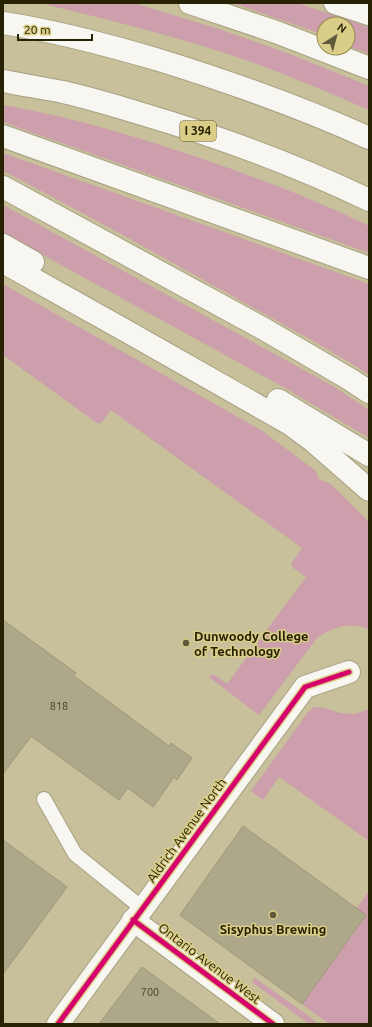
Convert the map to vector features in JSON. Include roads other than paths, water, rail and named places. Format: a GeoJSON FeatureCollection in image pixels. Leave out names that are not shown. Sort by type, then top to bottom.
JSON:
{"type":"FeatureCollection","features":[{"type":"Feature","properties":{"kind":"main road"},"geometry":{"type":"LineString","coordinates":[[190,3],[325,50],[369,68]]}},
{"type":"Feature","properties":{"kind":"main road"},"geometry":{"type":"LineString","coordinates":[[335,3],[369,14]]}},
{"type":"Feature","properties":{"kind":"main road"},"geometry":{"type":"LineString","coordinates":[[3,23],[30,27],[86,40],[186,68],[278,101],[369,138]]}},
{"type":"Feature","properties":{"kind":"main road","name":"I 394"},"geometry":{"type":"LineString","coordinates":[[11,82],[63,92],[115,106],[226,140],[315,175],[369,200]]}},
{"type":"Feature","properties":{"kind":"main road"},"geometry":{"type":"LineString","coordinates":[[3,136],[369,268]]}},
{"type":"Feature","properties":{"kind":"main road"},"geometry":{"type":"LineString","coordinates":[[3,188],[264,329],[369,392]]}},
{"type":"Feature","properties":{"kind":"main road"},"geometry":{"type":"LineString","coordinates":[[3,245],[174,340],[290,407],[369,455]]}},
{"type":"Feature","properties":{"kind":"main road"},"geometry":{"type":"LineString","coordinates":[[3,262],[251,400],[290,424],[335,459],[369,490]]}},
{"type":"Feature","properties":{"kind":"main road","name":"Aldrich Avenue North"},"geometry":{"type":"LineString","coordinates":[[58,1024],[305,687],[349,672]]}},
{"type":"Feature","properties":{"kind":"main road","name":"Ontario Avenue West"},"geometry":{"type":"LineString","coordinates":[[138,914],[273,1024]]}},
{"type":"Feature","properties":{"kind":"lane"},"geometry":{"type":"LineString","coordinates":[[44,799],[75,854],[138,914]]}},
{"type":"Feature","properties":{"kind":"place","name":"Dunwoody College of Technology"},"geometry":{"type":"Point","coordinates":[186,643]}},
{"type":"Feature","properties":{"kind":"place","name":"Sisyphus Brewing"},"geometry":{"type":"Point","coordinates":[273,915]}}]}
